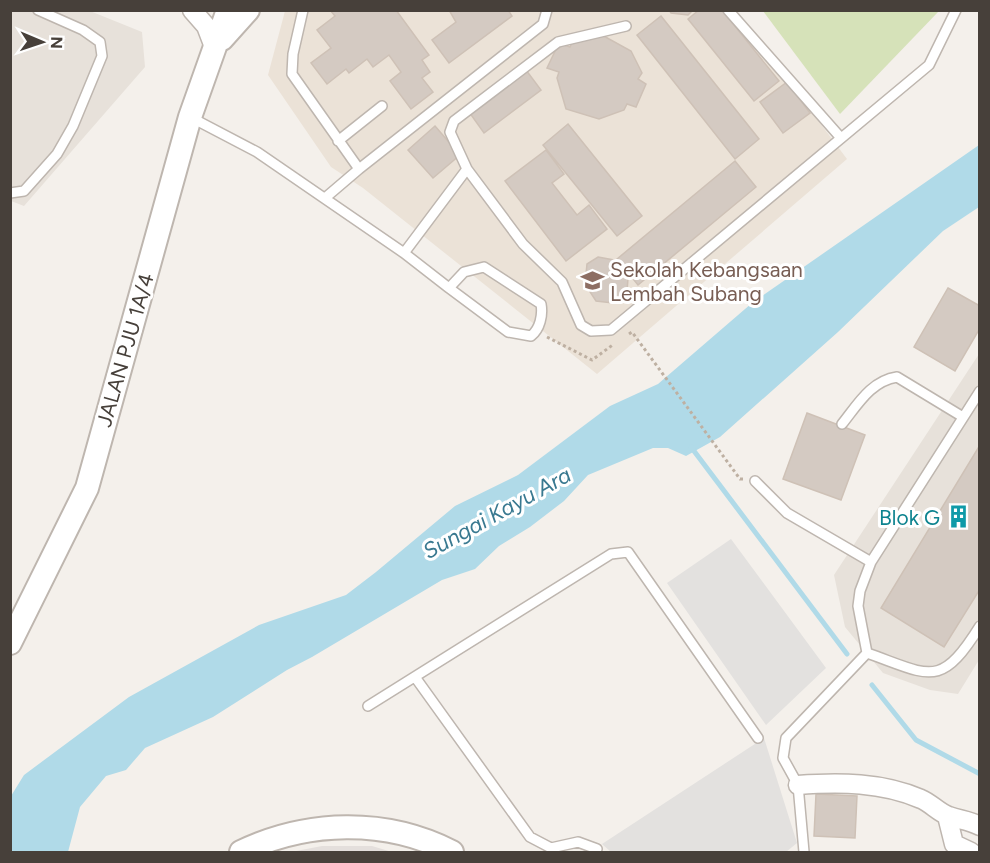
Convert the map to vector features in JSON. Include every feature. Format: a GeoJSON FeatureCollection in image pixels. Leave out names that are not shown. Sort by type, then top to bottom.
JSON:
{"type":"FeatureCollection","features":[{"type":"Feature","properties":{"kind":"street"},"geometry":{"type":"LineString","coordinates":[[193,11],[201,10]]}},
{"type":"Feature","properties":{"kind":"street","name":"JALAN PJU 1A/4"},"geometry":{"type":"LineString","coordinates":[[10,643],[87,488],[190,117],[228,10]]}},
{"type":"Feature","properties":{"kind":"street","name":"JALAN PJU 1A/4"},"geometry":{"type":"LineString","coordinates":[[214,47],[248,10]]}},
{"type":"Feature","properties":{"kind":"street"},"geometry":{"type":"LineString","coordinates":[[193,11],[206,26],[214,47]]}},
{"type":"Feature","properties":{"kind":"street"},"geometry":{"type":"LineString","coordinates":[[798,785],[849,784],[897,791],[923,800],[947,816],[967,819],[980,826]]}},
{"type":"Feature","properties":{"kind":"street"},"geometry":{"type":"LineString","coordinates":[[947,816],[954,844],[971,852]]}},
{"type":"Feature","properties":{"kind":"street"},"geometry":{"type":"LineString","coordinates":[[241,852],[278,837],[324,828],[358,827],[385,829],[416,837],[452,852]]}},
{"type":"Feature","properties":{"kind":"lane"},"geometry":{"type":"LineString","coordinates":[[10,193],[24,191],[57,154],[73,126],[102,56],[100,42],[83,30],[38,10]]}},
{"type":"Feature","properties":{"kind":"lane"},"geometry":{"type":"LineString","coordinates":[[303,10],[293,54],[292,74],[359,169]]}},
{"type":"Feature","properties":{"kind":"lane"},"geometry":{"type":"LineString","coordinates":[[325,198],[543,24],[548,10]]}},
{"type":"Feature","properties":{"kind":"lane"},"geometry":{"type":"LineString","coordinates":[[728,10],[841,138]]}},
{"type":"Feature","properties":{"kind":"lane"},"geometry":{"type":"LineString","coordinates":[[626,26],[558,42],[454,121],[450,132],[467,169],[523,244],[562,282],[581,325],[591,331],[611,330],[928,65],[956,10]]}},
{"type":"Feature","properties":{"kind":"lane"},"geometry":{"type":"LineString","coordinates":[[338,141],[382,106]]}},
{"type":"Feature","properties":{"kind":"lane"},"geometry":{"type":"LineString","coordinates":[[190,117],[257,152],[404,253],[449,288],[508,332],[531,336],[537,332],[543,312],[541,304],[484,267],[464,272],[449,288]]}},
{"type":"Feature","properties":{"kind":"lane"},"geometry":{"type":"LineString","coordinates":[[404,253],[467,169]]}},
{"type":"Feature","properties":{"kind":"lane"},"geometry":{"type":"LineString","coordinates":[[842,424],[873,386],[885,379],[897,377],[963,417]]}},
{"type":"Feature","properties":{"kind":"lane"},"geometry":{"type":"LineString","coordinates":[[867,653],[858,606],[860,591],[871,562],[980,391]]}},
{"type":"Feature","properties":{"kind":"lane"},"geometry":{"type":"LineString","coordinates":[[755,481],[787,513],[871,562]]}},
{"type":"Feature","properties":{"kind":"lane"},"geometry":{"type":"LineString","coordinates":[[369,706],[611,554],[628,552],[758,738]]}},
{"type":"Feature","properties":{"kind":"lane"},"geometry":{"type":"LineString","coordinates":[[867,653],[925,673],[944,669],[957,660],[980,626]]}},
{"type":"Feature","properties":{"kind":"lane"},"geometry":{"type":"LineString","coordinates":[[804,852],[798,785],[783,758],[786,738],[867,653]]}},
{"type":"Feature","properties":{"kind":"lane"},"geometry":{"type":"LineString","coordinates":[[415,676],[530,837],[551,848],[578,842],[597,849]]}},
{"type":"Feature","properties":{"kind":"path"},"geometry":{"type":"LineString","coordinates":[[537,332],[592,360],[603,351]]}},
{"type":"Feature","properties":{"kind":"path"},"geometry":{"type":"LineString","coordinates":[[632,332],[740,479]]}},
{"type":"Feature","properties":{"kind":"shaded area"},"geometry":{"type":"Polygon","coordinates":[[[10,11],[90,11],[142,32],[145,67],[24,206],[11,201],[10,11]]]}},
{"type":"Feature","properties":{"kind":"shaded area","name":"Sekolah Kebangsaan Lembah Subang"},"geometry":{"type":"Polygon","coordinates":[[[285,11],[736,11],[847,159],[597,374],[363,188],[331,167],[268,75],[285,11]]]}},
{"type":"Feature","properties":{"kind":"shaded area"},"geometry":{"type":"Polygon","coordinates":[[[979,354],[979,660],[958,694],[930,690],[883,673],[845,627],[834,575],[979,354]]]}},
{"type":"Feature","properties":{"kind":"shaded area"},"geometry":{"type":"Polygon","coordinates":[[[731,539],[826,668],[766,725],[667,583],[731,539]]]}},
{"type":"Feature","properties":{"kind":"shaded area"},"geometry":{"type":"Polygon","coordinates":[[[764,738],[797,843],[786,852],[611,852],[602,844],[764,738]]]}},
{"type":"Feature","properties":{"kind":"shaded area"},"geometry":{"type":"Polygon","coordinates":[[[322,846],[372,846],[392,852],[291,852],[322,846]]]}},
{"type":"Feature","properties":{"kind":"green space"},"geometry":{"type":"Polygon","coordinates":[[[763,11],[939,11],[840,114],[763,11]]]}},
{"type":"Feature","properties":{"kind":"water","name":"Sungai Kayu Ara"},"geometry":{"type":"Polygon","coordinates":[[[979,145],[979,207],[943,231],[838,332],[720,437],[686,456],[668,448],[653,448],[588,475],[564,501],[530,527],[499,546],[475,569],[442,580],[287,670],[213,717],[145,748],[126,770],[106,776],[80,807],[68,852],[11,852],[11,796],[24,775],[129,697],[259,625],[346,595],[455,506],[518,475],[610,406],[658,384],[752,303],[979,145]]]}},
{"type":"Feature","properties":{"kind":"building"},"geometry":{"type":"Polygon","coordinates":[[[330,10],[396,10],[429,55],[422,60],[430,72],[422,78],[433,92],[411,109],[390,81],[401,72],[389,55],[373,67],[367,59],[349,73],[346,69],[327,84],[311,63],[331,48],[317,30],[335,16],[330,10]]]}},
{"type":"Feature","properties":{"kind":"building"},"geometry":{"type":"Polygon","coordinates":[[[449,10],[508,10],[512,16],[449,63],[432,40],[456,22],[449,10]]]}},
{"type":"Feature","properties":{"kind":"building"},"geometry":{"type":"Polygon","coordinates":[[[669,10],[693,10],[688,15],[671,13],[669,10]]]}},
{"type":"Feature","properties":{"kind":"building"},"geometry":{"type":"Polygon","coordinates":[[[699,10],[722,10],[779,81],[754,101],[688,19],[699,10]]]}},
{"type":"Feature","properties":{"kind":"building"},"geometry":{"type":"Polygon","coordinates":[[[661,16],[759,139],[735,159],[637,35],[661,16]]]}},
{"type":"Feature","properties":{"kind":"building"},"geometry":{"type":"Polygon","coordinates":[[[600,34],[631,51],[642,73],[638,79],[646,84],[636,107],[627,104],[624,110],[599,119],[566,109],[557,78],[559,72],[547,68],[559,43],[570,47],[573,41],[600,34]]]}},
{"type":"Feature","properties":{"kind":"building"},"geometry":{"type":"Polygon","coordinates":[[[526,70],[541,90],[484,133],[469,112],[526,70]]]}},
{"type":"Feature","properties":{"kind":"building"},"geometry":{"type":"Polygon","coordinates":[[[787,82],[810,113],[783,133],[760,102],[787,82]]]}},
{"type":"Feature","properties":{"kind":"building"},"geometry":{"type":"Polygon","coordinates":[[[568,124],[642,216],[617,236],[543,145],[568,124]]]}},
{"type":"Feature","properties":{"kind":"building"},"geometry":{"type":"Polygon","coordinates":[[[435,126],[460,155],[433,178],[408,150],[435,126]]]}},
{"type":"Feature","properties":{"kind":"building"},"geometry":{"type":"Polygon","coordinates":[[[546,150],[564,174],[552,183],[577,215],[589,205],[607,229],[566,261],[505,181],[546,150]]]}},
{"type":"Feature","properties":{"kind":"building"},"geometry":{"type":"Polygon","coordinates":[[[735,161],[756,187],[638,285],[617,259],[735,161]]]}},
{"type":"Feature","properties":{"kind":"building"},"geometry":{"type":"Polygon","coordinates":[[[598,257],[614,260],[628,278],[627,292],[613,303],[596,301],[585,284],[587,264],[598,257]]]}},
{"type":"Feature","properties":{"kind":"building"},"geometry":{"type":"Polygon","coordinates":[[[948,288],[980,306],[980,328],[955,371],[914,347],[948,288]]]}},
{"type":"Feature","properties":{"kind":"building"},"geometry":{"type":"Polygon","coordinates":[[[807,413],[865,435],[841,500],[783,479],[807,413]]]}},
{"type":"Feature","properties":{"kind":"building","name":"Blok G"},"geometry":{"type":"Polygon","coordinates":[[[980,445],[980,589],[944,647],[881,608],[980,445]]]}},
{"type":"Feature","properties":{"kind":"building"},"geometry":{"type":"Polygon","coordinates":[[[816,794],[857,796],[855,838],[814,836],[816,794]]]}},
{"type":"Feature","properties":{"kind":"waterway"},"geometry":{"type":"LineString","coordinates":[[691,447],[847,654]]}},
{"type":"Feature","properties":{"kind":"waterway"},"geometry":{"type":"LineString","coordinates":[[872,685],[916,740],[980,774]]}},
{"type":"Feature","properties":{"kind":"place","name":"Sekolah Kebangsaan Lembah Subang"},"geometry":{"type":"Point","coordinates":[592,281]}},
{"type":"Feature","properties":{"kind":"place","name":"Blok G"},"geometry":{"type":"Point","coordinates":[958,517]}}]}
